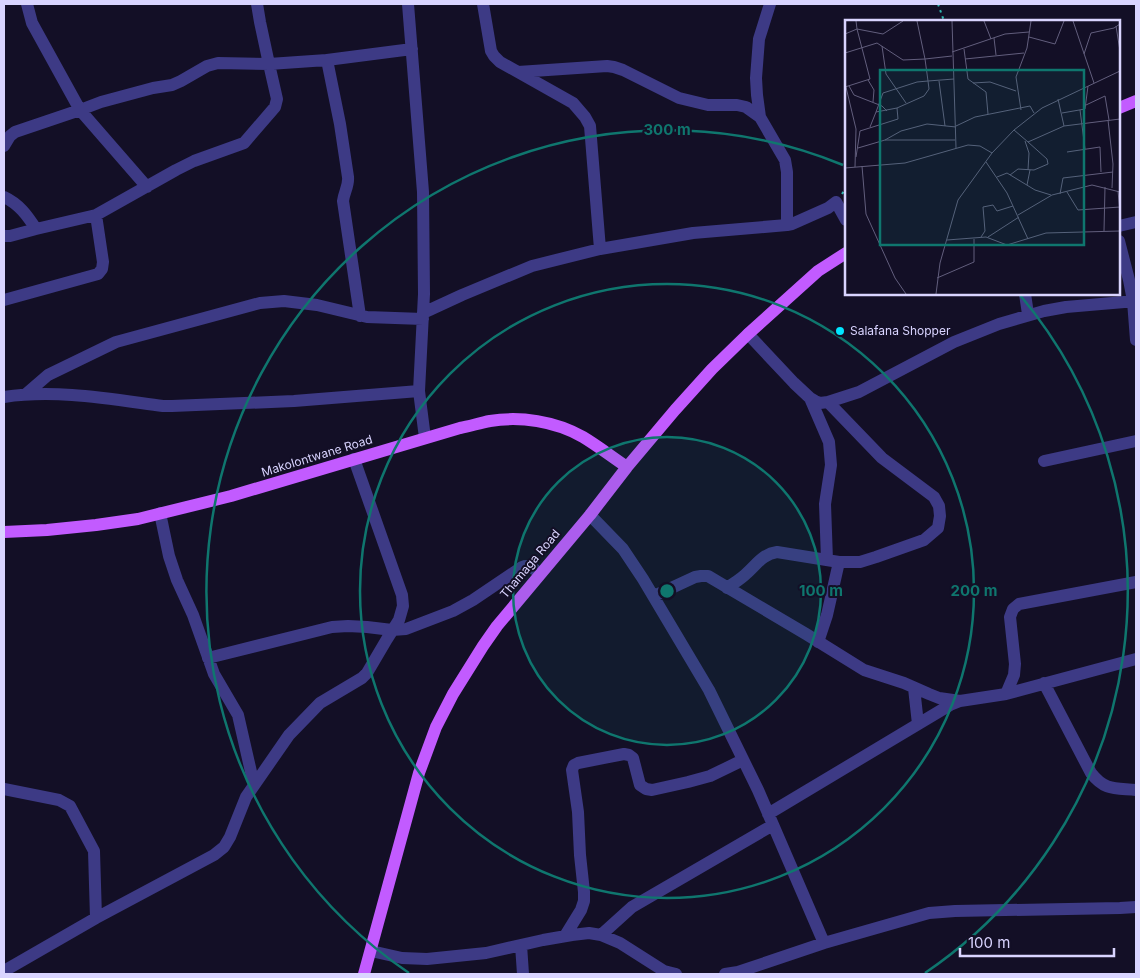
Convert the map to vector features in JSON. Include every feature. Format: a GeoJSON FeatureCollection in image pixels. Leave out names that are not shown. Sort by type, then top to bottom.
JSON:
{"type":"FeatureCollection","features":[{"type":"Feature","properties":{"kind":"main road"},"geometry":{"type":"LineString","coordinates":[[1120,108],[1136,100]]}},
{"type":"Feature","properties":{"kind":"main road","name":"Thamaga Road"},"geometry":{"type":"LineString","coordinates":[[364,974],[418,773],[436,727],[453,694],[483,646],[497,626],[627,467],[712,369],[818,271],[845,254]]}},
{"type":"Feature","properties":{"kind":"main road","name":"Makolontwane Road"},"geometry":{"type":"LineString","coordinates":[[4,532],[96,525],[160,514],[231,496],[425,438],[490,421],[512,419],[559,426],[582,436],[627,467]]}},
{"type":"Feature","properties":{"kind":"street"},"geometry":{"type":"LineString","coordinates":[[27,4],[32,24],[80,110],[147,187]]}},
{"type":"Feature","properties":{"kind":"street"},"geometry":{"type":"LineString","coordinates":[[4,236],[96,216],[194,161],[244,144],[275,107],[277,98],[257,4]]}},
{"type":"Feature","properties":{"kind":"street"},"geometry":{"type":"LineString","coordinates":[[408,4],[423,192],[424,294],[418,392],[425,438]]}},
{"type":"Feature","properties":{"kind":"street"},"geometry":{"type":"LineString","coordinates":[[483,4],[490,50],[494,56],[500,62],[573,103],[590,126],[600,249]]}},
{"type":"Feature","properties":{"kind":"street"},"geometry":{"type":"LineString","coordinates":[[770,4],[762,24],[759,40],[756,78],[757,95],[760,117],[785,160],[787,172],[787,225]]}},
{"type":"Feature","properties":{"kind":"street"},"geometry":{"type":"LineString","coordinates":[[4,146],[15,132],[101,102],[181,81],[207,66],[218,63],[269,64],[327,60],[412,49]]}},
{"type":"Feature","properties":{"kind":"street"},"geometry":{"type":"LineString","coordinates":[[327,60],[349,182],[343,201],[360,316]]}},
{"type":"Feature","properties":{"kind":"street"},"geometry":{"type":"LineString","coordinates":[[518,72],[614,66],[679,98],[708,105],[746,107],[760,117]]}},
{"type":"Feature","properties":{"kind":"street"},"geometry":{"type":"LineString","coordinates":[[4,197],[24,211],[36,228]]}},
{"type":"Feature","properties":{"kind":"street"},"geometry":{"type":"LineString","coordinates":[[26,394],[48,375],[116,342],[260,303],[284,301],[317,305],[360,316],[423,316],[462,295],[532,266],[600,249],[693,233],[787,225],[828,208],[836,202],[845,218]]}},
{"type":"Feature","properties":{"kind":"street"},"geometry":{"type":"LineString","coordinates":[[4,300],[98,274],[102,269],[103,262],[96,216]]}},
{"type":"Feature","properties":{"kind":"street"},"geometry":{"type":"LineString","coordinates":[[1120,226],[1136,222]]}},
{"type":"Feature","properties":{"kind":"street"},"geometry":{"type":"LineString","coordinates":[[1120,246],[1135,301],[1136,340]]}},
{"type":"Feature","properties":{"kind":"street"},"geometry":{"type":"LineString","coordinates":[[1025,295],[1028,314]]}},
{"type":"Feature","properties":{"kind":"street"},"geometry":{"type":"LineString","coordinates":[[748,334],[810,398],[815,401],[828,402],[859,392],[954,342],[1028,314],[1066,307],[1135,301]]}},
{"type":"Feature","properties":{"kind":"street"},"geometry":{"type":"LineString","coordinates":[[4,397],[26,394],[72,395],[172,406],[294,401],[418,392]]}},
{"type":"Feature","properties":{"kind":"street"},"geometry":{"type":"LineString","coordinates":[[810,398],[829,442],[832,465],[825,504],[833,561],[827,616],[818,642]]}},
{"type":"Feature","properties":{"kind":"street"},"geometry":{"type":"LineString","coordinates":[[727,588],[770,553],[777,552],[833,561],[868,560],[924,540],[938,528],[939,506],[934,497],[882,458],[828,402]]}},
{"type":"Feature","properties":{"kind":"street"},"geometry":{"type":"LineString","coordinates":[[1044,461],[1136,441]]}},
{"type":"Feature","properties":{"kind":"street"},"geometry":{"type":"LineString","coordinates":[[4,971],[96,918],[214,855],[224,847],[246,797],[289,735],[314,709],[329,697],[362,678],[367,673],[399,620],[403,606],[402,595],[354,459]]}},
{"type":"Feature","properties":{"kind":"street"},"geometry":{"type":"LineString","coordinates":[[160,514],[169,556],[177,580],[193,615],[214,674],[238,715],[254,785]]}},
{"type":"Feature","properties":{"kind":"street"},"geometry":{"type":"LineString","coordinates":[[590,514],[623,549],[654,596],[708,690],[743,760],[824,943]]}},
{"type":"Feature","properties":{"kind":"street"},"geometry":{"type":"LineString","coordinates":[[208,658],[332,627],[358,626],[392,630],[406,629],[453,611],[522,567],[531,566],[540,574]]}},
{"type":"Feature","properties":{"kind":"street"},"geometry":{"type":"LineString","coordinates":[[654,596],[695,577],[708,576],[864,670],[904,683],[939,698],[960,701]]}},
{"type":"Feature","properties":{"kind":"street"},"geometry":{"type":"LineString","coordinates":[[1006,694],[1014,675],[1015,664],[1010,617],[1013,609],[1019,604],[1136,582]]}},
{"type":"Feature","properties":{"kind":"street"},"geometry":{"type":"LineString","coordinates":[[601,935],[632,907],[950,705],[960,701],[1006,694],[1136,659]]}},
{"type":"Feature","properties":{"kind":"street"},"geometry":{"type":"LineString","coordinates":[[1044,683],[1097,781],[1112,788],[1136,790]]}},
{"type":"Feature","properties":{"kind":"street"},"geometry":{"type":"LineString","coordinates":[[914,688],[918,724]]}},
{"type":"Feature","properties":{"kind":"street"},"geometry":{"type":"LineString","coordinates":[[565,936],[581,910],[584,901],[578,812],[572,770],[574,765],[578,762],[624,754],[629,755],[633,758],[640,785],[652,790],[710,776],[743,760]]}},
{"type":"Feature","properties":{"kind":"street"},"geometry":{"type":"LineString","coordinates":[[4,789],[59,800],[70,806],[94,851],[96,918]]}},
{"type":"Feature","properties":{"kind":"street"},"geometry":{"type":"LineString","coordinates":[[725,974],[738,972],[824,943],[929,913],[1136,907]]}},
{"type":"Feature","properties":{"kind":"street"},"geometry":{"type":"LineString","coordinates":[[371,951],[402,958],[427,959],[486,953],[565,936],[589,933],[601,935],[620,943],[664,971],[676,974]]}},
{"type":"Feature","properties":{"kind":"street"},"geometry":{"type":"LineString","coordinates":[[521,945],[522,974]]}},
{"type":"Feature","properties":{"kind":"path"},"geometry":{"type":"LineString","coordinates":[[938,4],[944,20]]}},
{"type":"Feature","properties":{"kind":"place","name":"Salafana Shopper"},"geometry":{"type":"Point","coordinates":[840,331]}}]}
